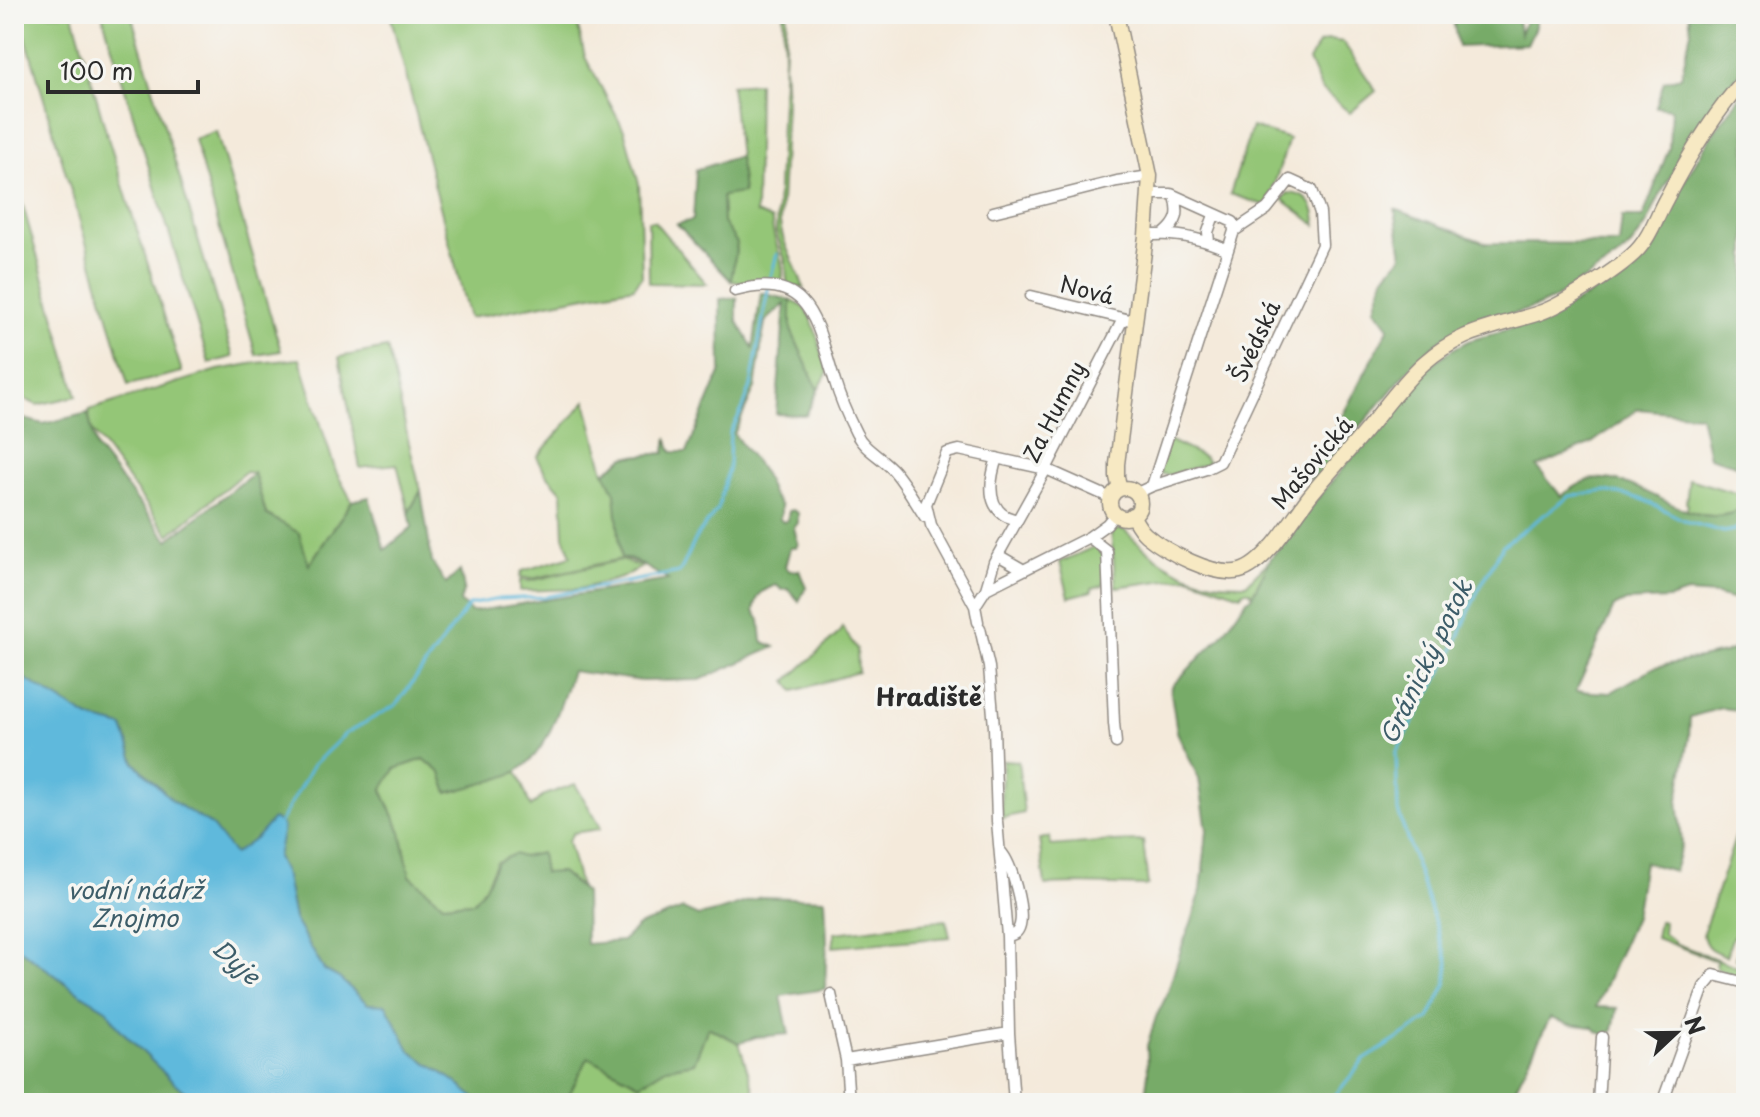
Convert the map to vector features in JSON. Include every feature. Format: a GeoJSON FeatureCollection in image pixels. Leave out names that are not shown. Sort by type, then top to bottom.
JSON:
{"type":"FeatureCollection","features":[{"type":"Feature","properties":{"kind":"street"},"geometry":{"type":"LineString","coordinates":[[1116,14],[1150,176],[1146,236],[1128,320],[1117,477],[1110,506],[1107,551],[1116,743]]}},
{"type":"Feature","properties":{"kind":"street","name":"Mašovická"},"geometry":{"type":"LineString","coordinates":[[1132,515],[1143,533],[1218,572],[1242,571],[1255,564],[1422,364],[1447,344],[1465,335],[1557,305],[1624,263],[1640,248],[1700,142],[1724,104],[1746,78]]}},
{"type":"Feature","properties":{"kind":"street"},"geometry":{"type":"LineString","coordinates":[[993,212],[1117,181],[1150,176]]}},
{"type":"Feature","properties":{"kind":"street","name":"Švédská"},"geometry":{"type":"LineString","coordinates":[[1152,486],[1220,462],[1322,245],[1320,213],[1312,190],[1290,180],[1267,209],[1234,231]]}},
{"type":"Feature","properties":{"kind":"street"},"geometry":{"type":"LineString","coordinates":[[1137,493],[1152,486],[1234,231],[1233,222],[1171,194],[1150,194]]}},
{"type":"Feature","properties":{"kind":"street"},"geometry":{"type":"LineString","coordinates":[[1164,234],[1173,226],[1179,211],[1175,196]]}},
{"type":"Feature","properties":{"kind":"street"},"geometry":{"type":"LineString","coordinates":[[1209,242],[1208,232],[1214,215]]}},
{"type":"Feature","properties":{"kind":"street"},"geometry":{"type":"LineString","coordinates":[[1146,236],[1164,234],[1209,242],[1228,250]]}},
{"type":"Feature","properties":{"kind":"street"},"geometry":{"type":"LineString","coordinates":[[735,291],[763,286],[780,289],[802,301],[815,318],[835,384],[857,434],[864,445],[894,471],[931,525],[975,606],[989,667],[999,850],[1007,859],[1021,918],[1018,931],[1007,936],[1009,1033],[1016,1101]]}},
{"type":"Feature","properties":{"kind":"street","name":"Nová"},"geometry":{"type":"LineString","coordinates":[[1031,296],[1128,320]]}},
{"type":"Feature","properties":{"kind":"street","name":"Za Humny"},"geometry":{"type":"LineString","coordinates":[[975,606],[986,589],[994,562],[1128,320]]}},
{"type":"Feature","properties":{"kind":"street"},"geometry":{"type":"LineString","coordinates":[[931,525],[926,504],[947,453],[959,450],[1046,469],[1115,493],[1129,488],[1137,493],[1139,505],[1132,515],[1111,519],[1089,537],[986,589]]}},
{"type":"Feature","properties":{"kind":"street","name":"Za Humny"},"geometry":{"type":"LineString","coordinates":[[997,458],[990,481],[992,493],[1004,515],[1017,520]]}},
{"type":"Feature","properties":{"kind":"street"},"geometry":{"type":"LineString","coordinates":[[1089,537],[1107,551]]}},
{"type":"Feature","properties":{"kind":"street"},"geometry":{"type":"LineString","coordinates":[[998,555],[1024,570]]}},
{"type":"Feature","properties":{"kind":"street"},"geometry":{"type":"LineString","coordinates":[[1666,1103],[1665,1095],[1709,979],[1714,975],[1746,983]]}},
{"type":"Feature","properties":{"kind":"street"},"geometry":{"type":"LineString","coordinates":[[831,994],[846,1060],[849,1103]]}},
{"type":"Feature","properties":{"kind":"street"},"geometry":{"type":"LineString","coordinates":[[846,1060],[1009,1033]]}},
{"type":"Feature","properties":{"kind":"street"},"geometry":{"type":"LineString","coordinates":[[1598,1103],[1602,1037]]}},
{"type":"Feature","properties":{"kind":"green space"},"geometry":{"type":"Polygon","coordinates":[[[19,14],[73,14],[107,135],[182,372],[128,385],[19,14]]]}},
{"type":"Feature","properties":{"kind":"green space"},"geometry":{"type":"Polygon","coordinates":[[[102,14],[131,14],[233,357],[209,363],[102,14]]]}},
{"type":"Feature","properties":{"kind":"green space"},"geometry":{"type":"Polygon","coordinates":[[[390,14],[575,14],[585,57],[624,130],[639,184],[642,276],[634,287],[469,318],[390,14]]]}},
{"type":"Feature","properties":{"kind":"green space"},"geometry":{"type":"Polygon","coordinates":[[[783,14],[787,14],[784,65],[786,104],[780,223],[804,288],[785,286],[786,263],[776,232],[783,14]]]}},
{"type":"Feature","properties":{"kind":"green space"},"geometry":{"type":"Polygon","coordinates":[[[1452,14],[1517,14],[1520,34],[1526,14],[1536,14],[1535,27],[1527,44],[1458,47],[1452,14]]]}},
{"type":"Feature","properties":{"kind":"green space"},"geometry":{"type":"Polygon","coordinates":[[[1689,14],[1746,14],[1746,66],[1718,99],[1693,137],[1647,224],[1631,246],[1554,299],[1443,338],[1417,360],[1315,480],[1309,479],[1389,327],[1375,308],[1384,277],[1402,256],[1395,209],[1486,243],[1619,244],[1622,217],[1643,217],[1669,148],[1671,109],[1656,107],[1664,81],[1681,77],[1691,31],[1689,14]]]}},
{"type":"Feature","properties":{"kind":"green space"},"geometry":{"type":"Polygon","coordinates":[[[1329,40],[1343,42],[1376,91],[1350,113],[1321,89],[1309,61],[1318,44],[1329,40]]]}},
{"type":"Feature","properties":{"kind":"green space"},"geometry":{"type":"Polygon","coordinates":[[[758,83],[756,213],[772,220],[783,270],[780,286],[731,281],[737,243],[723,223],[722,195],[743,193],[731,85],[758,83]]]}},
{"type":"Feature","properties":{"kind":"green space"},"geometry":{"type":"Polygon","coordinates":[[[1746,88],[1746,468],[1709,457],[1700,415],[1638,409],[1592,443],[1537,467],[1561,496],[1590,480],[1613,480],[1702,515],[1721,516],[1739,510],[1746,480],[1746,603],[1717,595],[1687,593],[1669,599],[1626,601],[1614,607],[1576,691],[1610,693],[1655,667],[1724,653],[1746,645],[1746,711],[1721,708],[1690,717],[1678,799],[1682,844],[1674,871],[1644,862],[1635,917],[1596,1007],[1617,1008],[1613,1030],[1607,1036],[1593,1027],[1550,1018],[1508,1103],[1144,1103],[1148,1073],[1147,1046],[1193,918],[1205,871],[1207,830],[1199,779],[1177,732],[1172,686],[1221,636],[1251,598],[1271,558],[1426,369],[1468,341],[1561,311],[1621,276],[1636,263],[1648,249],[1668,208],[1712,135],[1746,88]]]}},
{"type":"Feature","properties":{"kind":"green space"},"geometry":{"type":"Polygon","coordinates":[[[1252,127],[1289,139],[1267,206],[1230,194],[1252,127]]]}},
{"type":"Feature","properties":{"kind":"green space"},"geometry":{"type":"Polygon","coordinates":[[[216,131],[281,351],[256,355],[194,139],[216,131]]]}},
{"type":"Feature","properties":{"kind":"green space"},"geometry":{"type":"Polygon","coordinates":[[[739,156],[743,193],[722,196],[723,223],[737,243],[731,281],[677,224],[693,220],[696,170],[739,156]]]}},
{"type":"Feature","properties":{"kind":"green space"},"geometry":{"type":"Polygon","coordinates":[[[14,174],[77,396],[37,405],[14,394],[14,174]]]}},
{"type":"Feature","properties":{"kind":"green space"},"geometry":{"type":"Polygon","coordinates":[[[1288,193],[1310,202],[1316,225],[1282,199],[1288,193]]]}},
{"type":"Feature","properties":{"kind":"green space"},"geometry":{"type":"Polygon","coordinates":[[[648,221],[654,221],[707,284],[649,283],[648,221]]]}},
{"type":"Feature","properties":{"kind":"green space"},"geometry":{"type":"Polygon","coordinates":[[[761,293],[791,300],[791,330],[818,390],[806,415],[776,414],[785,304],[765,322],[755,388],[734,434],[764,474],[781,506],[779,519],[787,520],[789,511],[798,513],[798,523],[794,528],[798,543],[796,548],[790,548],[785,567],[790,571],[799,570],[806,588],[799,601],[788,589],[782,590],[776,585],[771,587],[758,596],[754,611],[760,620],[762,641],[775,647],[700,680],[642,681],[572,671],[546,738],[530,761],[519,770],[448,793],[441,773],[424,759],[395,769],[382,790],[401,832],[410,876],[443,904],[473,902],[485,887],[497,862],[514,854],[522,857],[541,853],[544,873],[561,872],[585,893],[586,944],[622,941],[638,926],[683,909],[698,916],[761,897],[825,899],[825,989],[781,996],[789,1034],[756,1037],[739,1043],[708,1027],[694,1063],[666,1068],[640,1084],[588,1057],[565,1103],[481,1103],[411,1052],[386,1006],[368,1004],[339,978],[324,970],[294,919],[286,877],[277,857],[273,820],[234,855],[211,825],[174,802],[135,763],[123,727],[89,718],[14,672],[14,416],[43,424],[88,413],[96,448],[168,540],[254,473],[266,514],[299,533],[309,565],[352,501],[369,497],[385,550],[412,527],[409,512],[421,491],[432,562],[446,584],[460,571],[464,588],[460,602],[471,612],[668,580],[634,560],[621,558],[615,493],[605,472],[625,457],[665,453],[667,438],[672,452],[687,452],[721,371],[720,299],[737,298],[737,320],[753,348],[761,293]]]}},
{"type":"Feature","properties":{"kind":"green space"},"geometry":{"type":"Polygon","coordinates":[[[791,300],[803,307],[811,317],[828,372],[818,390],[791,330],[791,300]]]}},
{"type":"Feature","properties":{"kind":"green space"},"geometry":{"type":"Polygon","coordinates":[[[387,348],[421,490],[409,512],[397,464],[360,468],[339,357],[387,348]]]}},
{"type":"Feature","properties":{"kind":"green space"},"geometry":{"type":"Polygon","coordinates":[[[300,359],[336,472],[352,501],[308,566],[298,533],[266,514],[254,473],[245,472],[169,535],[90,428],[89,410],[218,370],[300,359]]]}},
{"type":"Feature","properties":{"kind":"green space"},"geometry":{"type":"Polygon","coordinates":[[[586,401],[604,472],[625,457],[665,453],[667,438],[672,452],[687,452],[642,565],[621,559],[531,579],[520,577],[522,571],[571,556],[564,536],[562,492],[546,474],[537,457],[586,401]]]}},
{"type":"Feature","properties":{"kind":"green space"},"geometry":{"type":"Polygon","coordinates":[[[1168,440],[1204,457],[1209,463],[1170,475],[1162,474],[1159,472],[1168,440]]]}},
{"type":"Feature","properties":{"kind":"green space"},"geometry":{"type":"Polygon","coordinates":[[[1689,479],[1742,495],[1739,510],[1713,516],[1687,510],[1689,479]]]}},
{"type":"Feature","properties":{"kind":"green space"},"geometry":{"type":"Polygon","coordinates":[[[1120,529],[1176,570],[1213,582],[1246,584],[1271,559],[1252,595],[1250,591],[1243,591],[1241,595],[1189,577],[1116,587],[1111,531],[1120,529]]]}},
{"type":"Feature","properties":{"kind":"green space"},"geometry":{"type":"Polygon","coordinates":[[[1096,546],[1104,557],[1104,585],[1069,597],[1060,562],[1096,546]]]}},
{"type":"Feature","properties":{"kind":"green space"},"geometry":{"type":"Polygon","coordinates":[[[621,560],[642,567],[621,578],[579,589],[520,591],[520,580],[530,581],[621,560]]]}},
{"type":"Feature","properties":{"kind":"green space"},"geometry":{"type":"Polygon","coordinates":[[[842,627],[857,649],[858,672],[794,691],[787,681],[842,627]]]}},
{"type":"Feature","properties":{"kind":"green space"},"geometry":{"type":"Polygon","coordinates":[[[424,759],[441,773],[448,793],[517,772],[531,807],[542,796],[575,784],[600,826],[600,829],[573,833],[568,841],[580,887],[561,872],[544,874],[522,857],[497,862],[485,887],[473,902],[443,904],[410,876],[401,832],[382,790],[395,769],[424,759]]]}},
{"type":"Feature","properties":{"kind":"green space"},"geometry":{"type":"Polygon","coordinates":[[[1003,760],[1018,761],[1024,813],[1002,818],[1001,793],[1003,760]]]}},
{"type":"Feature","properties":{"kind":"green space"},"geometry":{"type":"Polygon","coordinates":[[[1746,806],[1746,895],[1739,915],[1746,918],[1742,934],[1746,936],[1746,963],[1736,959],[1744,939],[1733,936],[1726,956],[1707,946],[1703,933],[1746,806]]]}},
{"type":"Feature","properties":{"kind":"green space"},"geometry":{"type":"Polygon","coordinates":[[[1050,837],[1051,846],[1143,841],[1148,886],[1045,885],[1039,839],[1050,837]]]}},
{"type":"Feature","properties":{"kind":"green space"},"geometry":{"type":"Polygon","coordinates":[[[946,920],[950,937],[833,947],[835,933],[946,920]]]}},
{"type":"Feature","properties":{"kind":"green space"},"geometry":{"type":"Polygon","coordinates":[[[1659,921],[1664,921],[1663,934],[1674,943],[1746,970],[1746,979],[1716,968],[1717,961],[1656,938],[1659,921]]]}},
{"type":"Feature","properties":{"kind":"green space"},"geometry":{"type":"Polygon","coordinates":[[[14,945],[106,1009],[120,1029],[197,1103],[14,1103],[14,945]]]}},
{"type":"Feature","properties":{"kind":"green space"},"geometry":{"type":"Polygon","coordinates":[[[708,1027],[739,1043],[756,1103],[561,1103],[588,1057],[640,1084],[666,1068],[694,1063],[708,1027]]]}},
{"type":"Feature","properties":{"kind":"water","name":"vodní nádrž Znojmo"},"geometry":{"type":"Polygon","coordinates":[[[14,672],[89,718],[123,727],[135,763],[174,802],[211,825],[234,854],[256,838],[273,819],[280,822],[283,828],[277,857],[286,877],[294,919],[324,970],[339,978],[368,1004],[386,1005],[411,1052],[481,1103],[197,1103],[120,1029],[106,1009],[14,945],[14,672]]]}},
{"type":"Feature","properties":{"kind":"waterway"},"geometry":{"type":"LineString","coordinates":[[280,822],[313,765],[345,734],[396,705],[469,605],[499,599],[545,597],[680,572],[697,536],[718,509],[729,465],[730,433],[751,386],[777,254]]}},
{"type":"Feature","properties":{"kind":"waterway","name":"Gránický potok"},"geometry":{"type":"LineString","coordinates":[[1329,1103],[1364,1060],[1429,1019],[1446,984],[1448,962],[1398,811],[1396,753],[1453,651],[1476,595],[1503,545],[1570,496],[1605,491],[1642,499],[1688,522],[1724,532],[1735,530],[1746,520]]}},
{"type":"Feature","properties":{"kind":"district","name":"Hradiště"},"geometry":{"type":"Point","coordinates":[929,696]}},
{"type":"Feature","properties":{"kind":"water label","name":"Dyje"},"geometry":{"type":"Point","coordinates":[237,961]}}]}
